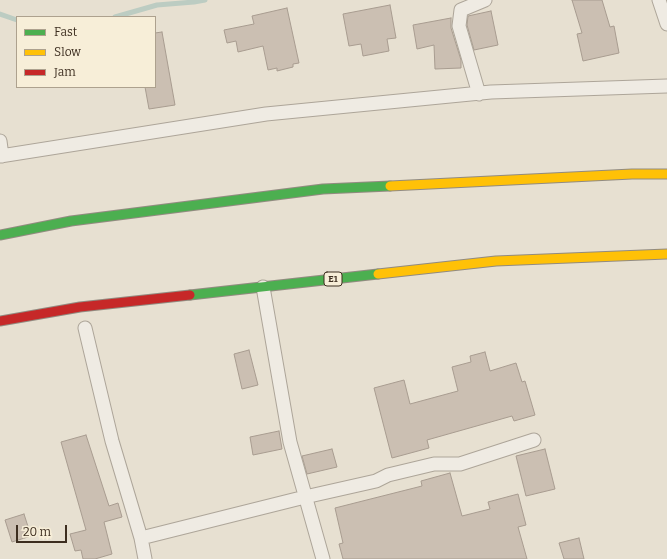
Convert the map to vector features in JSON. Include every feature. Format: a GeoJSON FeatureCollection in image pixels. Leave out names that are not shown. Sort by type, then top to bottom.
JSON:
{"type":"FeatureCollection","features":[{"type":"Feature","properties":{"kind":"highway"},"geometry":{"type":"LineString","coordinates":[[0,235],[71,221],[323,189],[624,174],[667,174]]}},
{"type":"Feature","properties":{"kind":"highway","name":"E1"},"geometry":{"type":"LineString","coordinates":[[0,320],[80,307],[263,288],[496,261],[667,254]]}},
{"type":"Feature","properties":{"kind":"street"},"geometry":{"type":"LineString","coordinates":[[478,94],[459,26],[461,10],[484,0]]}},
{"type":"Feature","properties":{"kind":"street"},"geometry":{"type":"LineString","coordinates":[[659,0],[667,24]]}},
{"type":"Feature","properties":{"kind":"street"},"geometry":{"type":"LineString","coordinates":[[0,141],[1,156],[266,114],[491,92],[667,85]]}},
{"type":"Feature","properties":{"kind":"street"},"geometry":{"type":"LineString","coordinates":[[263,288],[290,442],[323,559]]}},
{"type":"Feature","properties":{"kind":"street"},"geometry":{"type":"LineString","coordinates":[[85,328],[112,441],[141,538],[145,559]]}},
{"type":"Feature","properties":{"kind":"street"},"geometry":{"type":"LineString","coordinates":[[141,538],[376,481],[388,475],[434,464],[460,464],[534,440]]}},
{"type":"Feature","properties":{"kind":"building"},"geometry":{"type":"Polygon","coordinates":[[[572,0],[602,0],[610,27],[614,26],[619,53],[583,61],[577,34],[582,33],[572,0]]]}},
{"type":"Feature","properties":{"kind":"building"},"geometry":{"type":"Polygon","coordinates":[[[390,5],[396,38],[387,39],[389,51],[363,56],[361,44],[349,46],[343,14],[390,5]]]}},
{"type":"Feature","properties":{"kind":"building"},"geometry":{"type":"Polygon","coordinates":[[[287,8],[299,63],[293,64],[293,67],[277,71],[277,68],[268,70],[263,46],[238,52],[236,41],[227,43],[224,30],[254,24],[252,16],[287,8]]]}},
{"type":"Feature","properties":{"kind":"building"},"geometry":{"type":"Polygon","coordinates":[[[491,11],[498,45],[474,50],[467,25],[468,16],[491,11]]]}},
{"type":"Feature","properties":{"kind":"building"},"geometry":{"type":"Polygon","coordinates":[[[451,18],[451,28],[461,60],[461,68],[435,69],[434,45],[417,49],[413,25],[451,18]]]}},
{"type":"Feature","properties":{"kind":"building"},"geometry":{"type":"Polygon","coordinates":[[[162,32],[175,105],[149,109],[145,88],[156,88],[156,33],[162,32]]]}},
{"type":"Feature","properties":{"kind":"building"},"geometry":{"type":"Polygon","coordinates":[[[249,350],[258,385],[242,389],[234,354],[249,350]]]}},
{"type":"Feature","properties":{"kind":"building"},"geometry":{"type":"Polygon","coordinates":[[[485,352],[490,371],[516,363],[522,382],[525,381],[535,415],[514,421],[512,416],[427,440],[429,448],[392,458],[374,388],[404,380],[410,404],[458,391],[452,367],[471,362],[470,356],[485,352]]]}},
{"type":"Feature","properties":{"kind":"building"},"geometry":{"type":"Polygon","coordinates":[[[279,431],[282,449],[253,455],[250,437],[279,431]]]}},
{"type":"Feature","properties":{"kind":"building"},"geometry":{"type":"Polygon","coordinates":[[[86,435],[109,506],[118,503],[122,517],[104,522],[112,554],[95,559],[83,559],[81,550],[75,551],[70,534],[86,530],[61,442],[86,435]]]}},
{"type":"Feature","properties":{"kind":"building"},"geometry":{"type":"Polygon","coordinates":[[[332,449],[337,467],[307,474],[302,456],[332,449]]]}},
{"type":"Feature","properties":{"kind":"building"},"geometry":{"type":"Polygon","coordinates":[[[545,449],[555,489],[526,496],[516,456],[545,449]]]}},
{"type":"Feature","properties":{"kind":"building"},"geometry":{"type":"Polygon","coordinates":[[[450,473],[462,516],[490,509],[488,502],[518,494],[526,525],[518,527],[527,559],[343,559],[339,544],[343,543],[335,508],[422,486],[421,481],[450,473]]]}},
{"type":"Feature","properties":{"kind":"building"},"geometry":{"type":"Polygon","coordinates":[[[24,514],[31,536],[12,542],[5,520],[24,514]]]}},
{"type":"Feature","properties":{"kind":"building"},"geometry":{"type":"Polygon","coordinates":[[[579,538],[584,559],[564,559],[559,543],[579,538]]]}},
{"type":"Feature","properties":{"kind":"waterway"},"geometry":{"type":"LineString","coordinates":[[118,16],[157,5],[205,0]]}},
{"type":"Feature","properties":{"kind":"waterway"},"geometry":{"type":"LineString","coordinates":[[0,14],[16,20]]}},
{"type":"Feature","properties":{"kind":"traffic: fast"},"geometry":{"type":"LineString","coordinates":[[0,235],[71,221],[323,189],[390,186]]}},
{"type":"Feature","properties":{"kind":"traffic: fast"},"geometry":{"type":"LineString","coordinates":[[190,295],[378,274]]}},
{"type":"Feature","properties":{"kind":"traffic: slow"},"geometry":{"type":"LineString","coordinates":[[390,186],[632,174],[667,174]]}},
{"type":"Feature","properties":{"kind":"traffic: slow"},"geometry":{"type":"LineString","coordinates":[[378,274],[496,261],[667,254]]}},
{"type":"Feature","properties":{"kind":"traffic: jam"},"geometry":{"type":"LineString","coordinates":[[0,321],[80,307],[190,295]]}}]}
